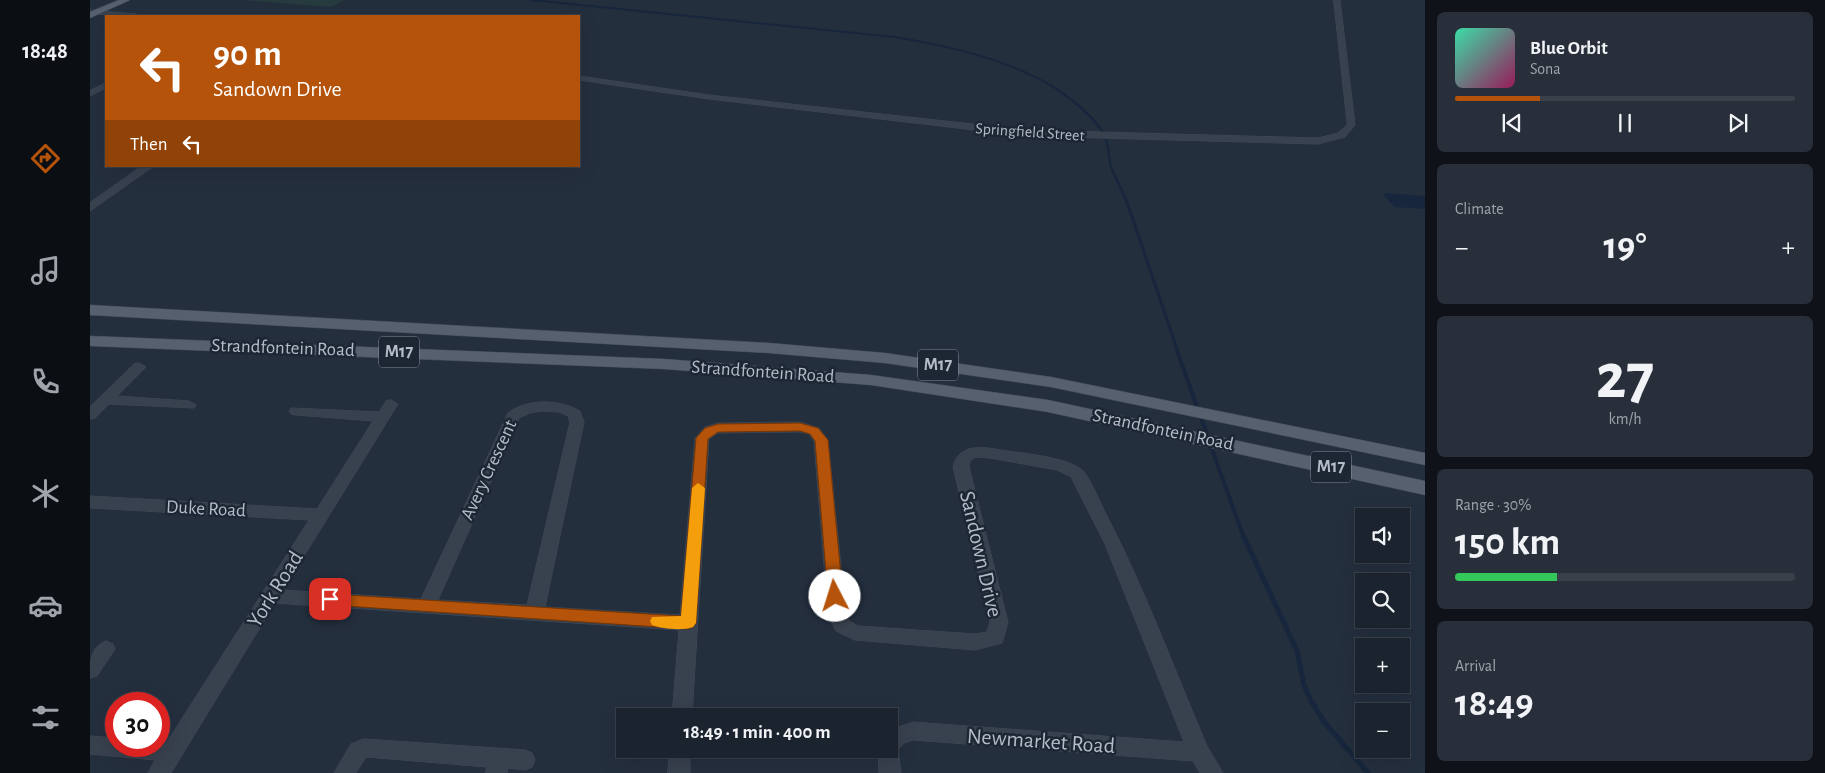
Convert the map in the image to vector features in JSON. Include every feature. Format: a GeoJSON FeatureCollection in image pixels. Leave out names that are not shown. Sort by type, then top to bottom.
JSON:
{"type":"FeatureCollection","features":[{"type":"Feature","properties":{"kind":"main road"},"geometry":{"type":"LineString","coordinates":[[91,13],[116,0]]}},
{"type":"Feature","properties":{"kind":"main road"},"geometry":{"type":"LineString","coordinates":[[91,13],[126,0]]}},
{"type":"Feature","properties":{"kind":"main road","name":"Strandfontein Road"},"geometry":{"type":"LineString","coordinates":[[90,310],[849,354],[1016,375],[1170,405],[1425,459]]}},
{"type":"Feature","properties":{"kind":"main road","name":"Strandfontein Road"},"geometry":{"type":"LineString","coordinates":[[90,341],[491,356],[799,374],[926,387],[1013,400],[1172,431],[1425,488]]}},
{"type":"Feature","properties":{"kind":"street","name":"Springfield Street"},"geometry":{"type":"LineString","coordinates":[[580,78],[709,97],[968,128],[1115,137],[1330,140],[1344,134],[1352,125],[1337,0]]}},
{"type":"Feature","properties":{"kind":"street"},"geometry":{"type":"LineString","coordinates":[[91,13],[120,15]]}},
{"type":"Feature","properties":{"kind":"street"},"geometry":{"type":"LineString","coordinates":[[90,94],[105,86]]}},
{"type":"Feature","properties":{"kind":"street"},"geometry":{"type":"LineString","coordinates":[[90,208],[148,167]]}},
{"type":"Feature","properties":{"kind":"street"},"geometry":{"type":"LineString","coordinates":[[90,415],[139,368]]}},
{"type":"Feature","properties":{"kind":"street"},"geometry":{"type":"LineString","coordinates":[[106,400],[189,405]]}},
{"type":"Feature","properties":{"kind":"street","name":"Avery Crescent"},"geometry":{"type":"LineString","coordinates":[[427,604],[513,416],[521,410],[530,407],[566,409],[575,414],[577,422],[535,612]]}},
{"type":"Feature","properties":{"kind":"street","name":"York Road"},"geometry":{"type":"LineString","coordinates":[[159,773],[387,411],[296,411]]}},
{"type":"Feature","properties":{"kind":"street","name":"Sandown Drive"},"geometry":{"type":"LineString","coordinates":[[688,623],[702,438],[710,430],[718,428],[800,427],[814,431],[822,440],[837,615],[842,626],[855,633],[976,642],[995,638],[999,622],[961,467],[963,458],[973,452],[990,453],[1061,466],[1077,474],[1113,544],[1199,752],[1212,773]]}},
{"type":"Feature","properties":{"kind":"street","name":"Duke Road"},"geometry":{"type":"LineString","coordinates":[[90,502],[322,515]]}},
{"type":"Feature","properties":{"kind":"street"},"geometry":{"type":"LineString","coordinates":[[270,596],[427,604],[688,623],[683,708]]}},
{"type":"Feature","properties":{"kind":"street"},"geometry":{"type":"LineString","coordinates":[[90,670],[106,649]]}},
{"type":"Feature","properties":{"kind":"street","name":"Newmarket Road"},"geometry":{"type":"LineString","coordinates":[[898,735],[902,732],[913,731],[1199,752]]}},
{"type":"Feature","properties":{"kind":"street"},"geometry":{"type":"LineString","coordinates":[[90,745],[172,752]]}},
{"type":"Feature","properties":{"kind":"street"},"geometry":{"type":"LineString","coordinates":[[345,773],[351,760],[364,748],[498,766],[525,760]]}},
{"type":"Feature","properties":{"kind":"street"},"geometry":{"type":"LineString","coordinates":[[679,773],[680,758]]}},
{"type":"Feature","properties":{"kind":"street"},"geometry":{"type":"LineString","coordinates":[[889,758],[890,773]]}},
{"type":"Feature","properties":{"kind":"green space"},"geometry":{"type":"Polygon","coordinates":[[[244,0],[344,0],[331,7],[244,0]]]}},
{"type":"Feature","properties":{"kind":"water"},"geometry":{"type":"Polygon","coordinates":[[[1385,193],[1425,196],[1425,209],[1395,207],[1384,196],[1385,193]]]}},
{"type":"Feature","properties":{"kind":"waterway"},"geometry":{"type":"LineString","coordinates":[[531,0],[895,37],[938,45],[1001,62],[1021,70],[1060,91]]}},
{"type":"Feature","properties":{"kind":"waterway"},"geometry":{"type":"LineString","coordinates":[[1058,90],[1086,112],[1103,133],[1108,146],[1111,167],[1128,206]]}},
{"type":"Feature","properties":{"kind":"waterway"},"geometry":{"type":"LineString","coordinates":[[1128,205],[1178,352]]}},
{"type":"Feature","properties":{"kind":"waterway"},"geometry":{"type":"LineString","coordinates":[[1177,351],[1208,437]]}},
{"type":"Feature","properties":{"kind":"waterway"},"geometry":{"type":"LineString","coordinates":[[1210,444],[1244,538]]}},
{"type":"Feature","properties":{"kind":"waterway"},"geometry":{"type":"LineString","coordinates":[[1244,537],[1297,651],[1304,685],[1311,701],[1325,723],[1368,773]]}},
{"type":"Feature","properties":{"kind":"slow traffic"},"geometry":{"type":"LineString","coordinates":[[658,621],[688,623],[698,488]]}},
{"type":"Feature","properties":{"kind":"route"},"geometry":{"type":"LineString","coordinates":[[330,599],[688,623],[702,438],[710,430],[718,428],[800,427],[814,431],[822,440],[835,596]]}}]}
